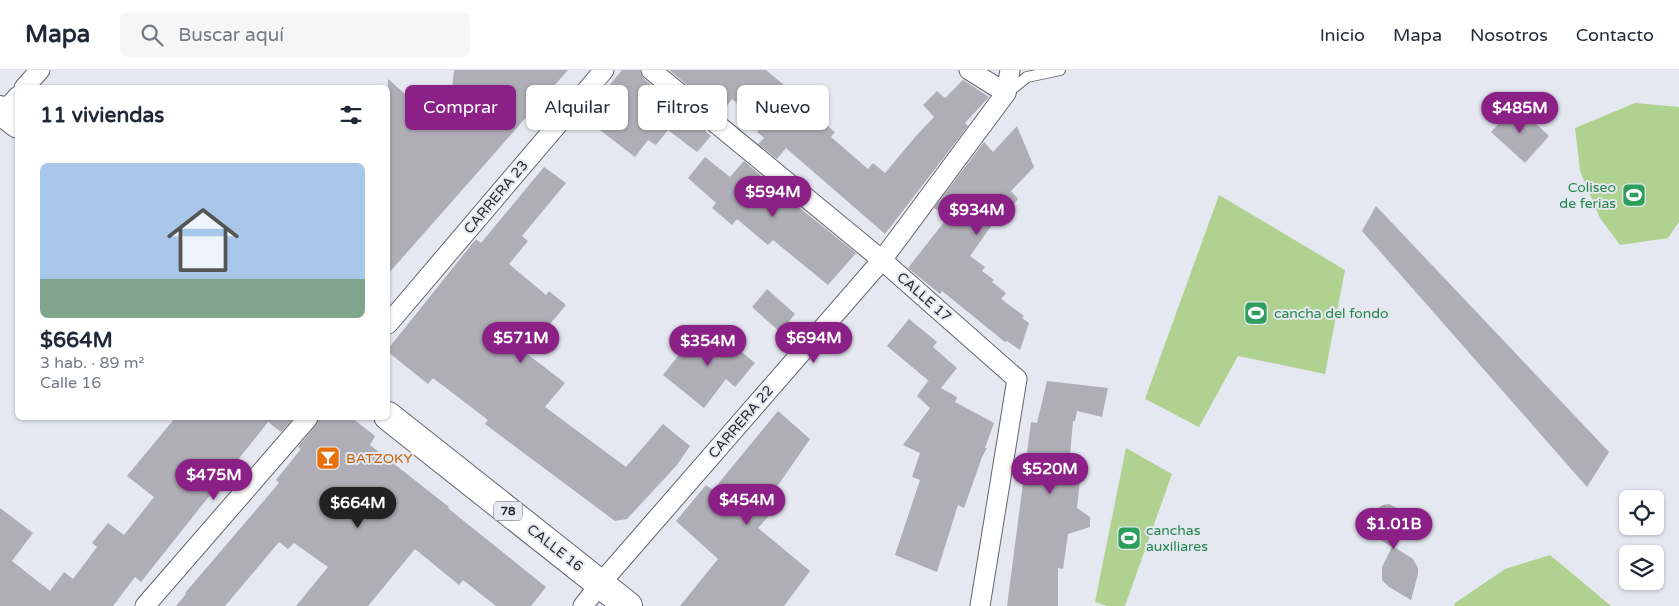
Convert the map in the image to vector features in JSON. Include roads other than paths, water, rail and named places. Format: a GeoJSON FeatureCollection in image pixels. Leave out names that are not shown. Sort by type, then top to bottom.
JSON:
{"type":"FeatureCollection","features":[{"type":"Feature","properties":{"kind":"highway","name":"CALLE 16"},"geometry":{"type":"LineString","coordinates":[[390,418],[628,606]]}},
{"type":"Feature","properties":{"kind":"street"},"geometry":{"type":"LineString","coordinates":[[27,85],[40,70]]}},
{"type":"Feature","properties":{"kind":"street","name":"CARRERA 23"},"geometry":{"type":"LineString","coordinates":[[390,322],[604,70]]}},
{"type":"Feature","properties":{"kind":"street","name":"CALLE 17"},"geometry":{"type":"LineString","coordinates":[[651,70],[882,260],[1017,379],[980,606]]}},
{"type":"Feature","properties":{"kind":"street"},"geometry":{"type":"LineString","coordinates":[[969,70],[1006,93],[1010,70]]}},
{"type":"Feature","properties":{"kind":"street","name":"CARRERA 22"},"geometry":{"type":"LineString","coordinates":[[583,606],[600,584],[882,260],[1006,93]]}},
{"type":"Feature","properties":{"kind":"street"},"geometry":{"type":"LineString","coordinates":[[145,606],[306,420]]}},
{"type":"Feature","properties":{"kind":"lane"},"geometry":{"type":"LineString","coordinates":[[1006,93],[1027,77],[1060,70]]}},
{"type":"Feature","properties":{"kind":"place","name":"Coliseo de ferias"},"geometry":{"type":"Point","coordinates":[1634,195]}},
{"type":"Feature","properties":{"kind":"place","name":"cancha del fondo"},"geometry":{"type":"Point","coordinates":[1256,313]}},
{"type":"Feature","properties":{"kind":"place","name":"BATZOKY"},"geometry":{"type":"Point","coordinates":[328,458]}},
{"type":"Feature","properties":{"kind":"place","name":"canchas auxiliares"},"geometry":{"type":"Point","coordinates":[1129,538]}}]}
